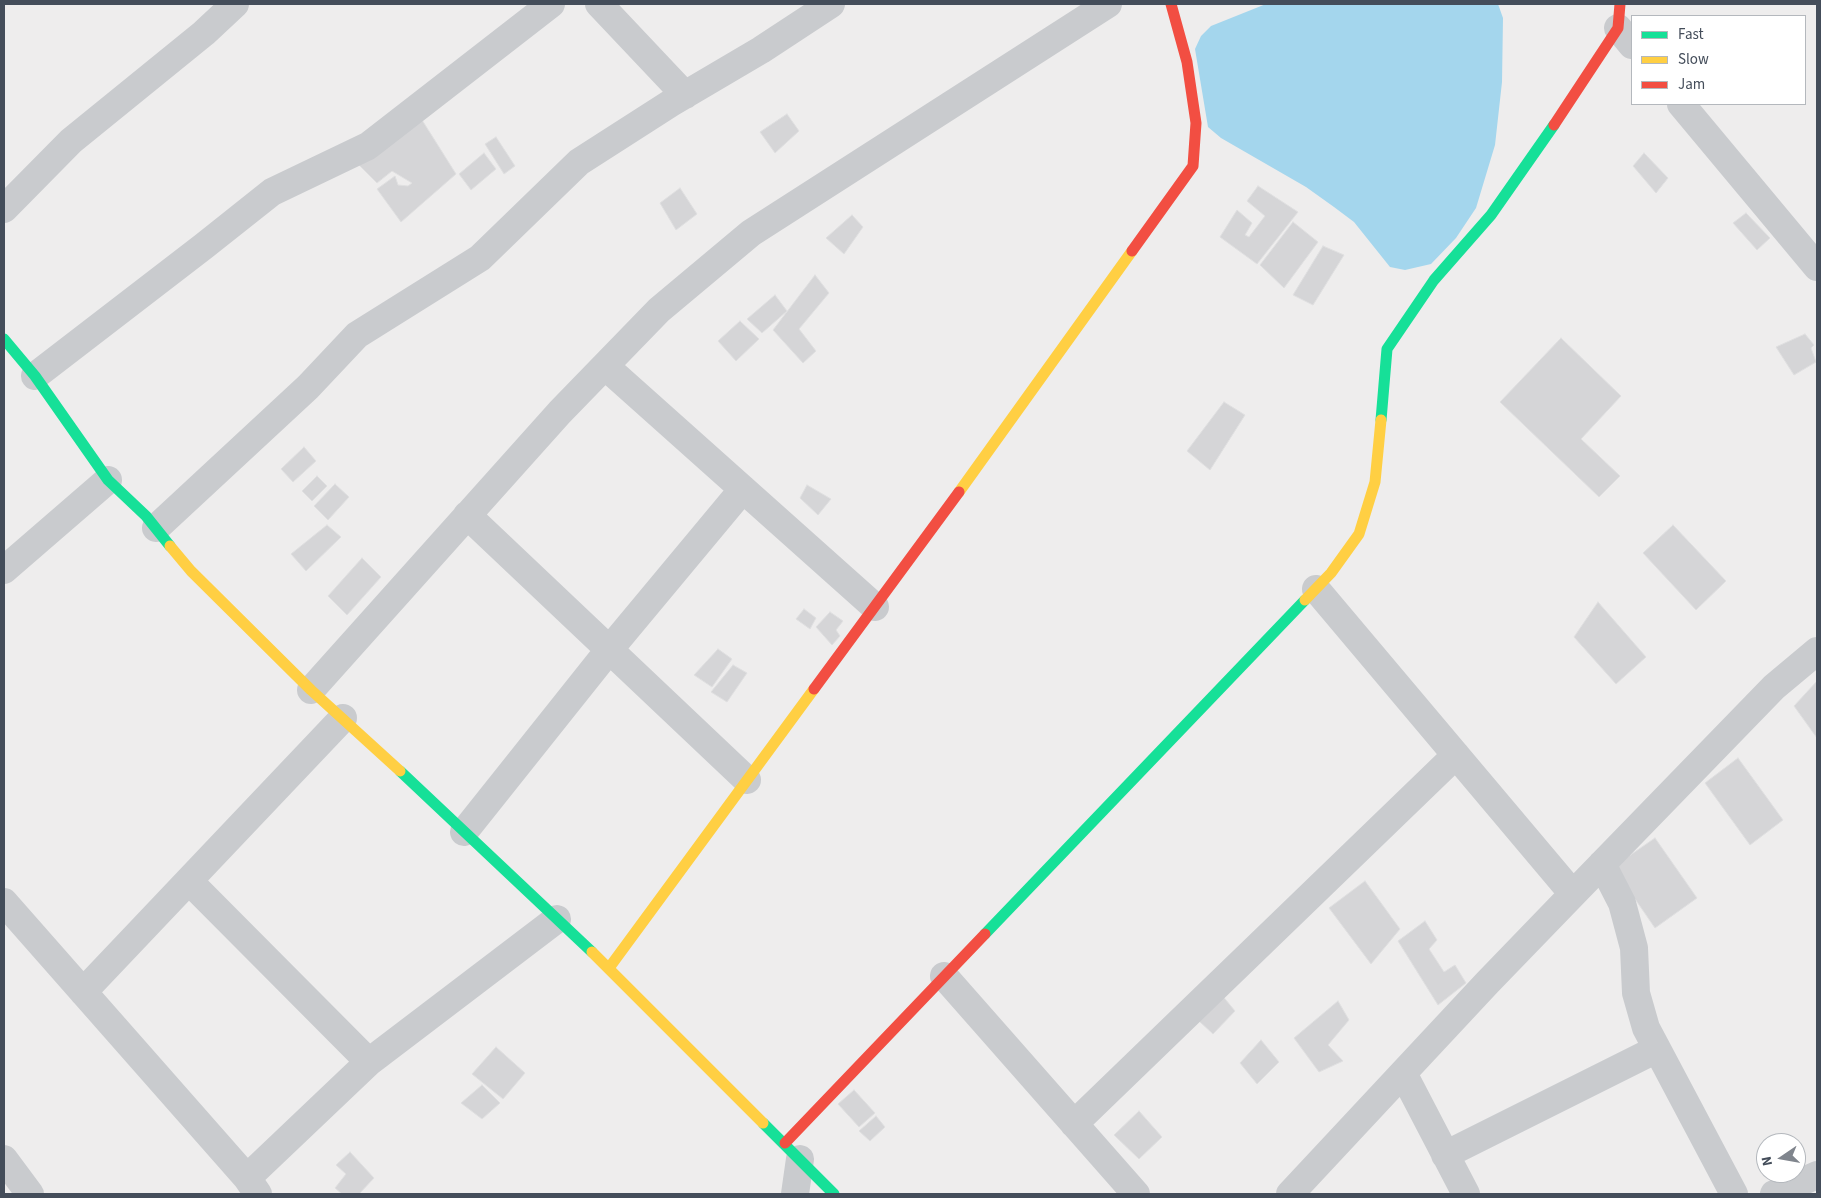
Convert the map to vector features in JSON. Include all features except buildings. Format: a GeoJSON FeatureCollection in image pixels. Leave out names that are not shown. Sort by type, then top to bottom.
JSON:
{"type":"FeatureCollection","features":[{"type":"Feature","properties":{"kind":"street"},"geometry":{"type":"LineString","coordinates":[[4,209],[71,141],[204,33],[235,4]]}},
{"type":"Feature","properties":{"kind":"street"},"geometry":{"type":"LineString","coordinates":[[34,376],[272,192],[368,146],[551,4]]}},
{"type":"Feature","properties":{"kind":"street"},"geometry":{"type":"LineString","coordinates":[[599,4],[685,95]]}},
{"type":"Feature","properties":{"kind":"street"},"geometry":{"type":"LineString","coordinates":[[156,528],[302,393],[357,335],[480,258],[579,162],[685,95],[761,50],[831,4]]}},
{"type":"Feature","properties":{"kind":"street"},"geometry":{"type":"LineString","coordinates":[[310,690],[560,412],[659,310],[751,233],[1108,4]]}},
{"type":"Feature","properties":{"kind":"street"},"geometry":{"type":"LineString","coordinates":[[609,968],[1004,431],[1193,166],[1196,123],[1187,62],[1171,4]]}},
{"type":"Feature","properties":{"kind":"street"},"geometry":{"type":"LineString","coordinates":[[795,1194],[793,1151],[944,976],[1316,589],[1359,534],[1375,482],[1387,349],[1434,280],[1491,215],[1623,26]]}},
{"type":"Feature","properties":{"kind":"street"},"geometry":{"type":"LineString","coordinates":[[1682,105],[1817,267]]}},
{"type":"Feature","properties":{"kind":"street"},"geometry":{"type":"LineString","coordinates":[[6,347],[34,376],[108,480],[146,516],[191,571],[310,690],[343,718],[609,968],[834,1194]]}},
{"type":"Feature","properties":{"kind":"street"},"geometry":{"type":"LineString","coordinates":[[605,366],[875,607]]}},
{"type":"Feature","properties":{"kind":"street"},"geometry":{"type":"LineString","coordinates":[[4,570],[108,480]]}},
{"type":"Feature","properties":{"kind":"street"},"geometry":{"type":"LineString","coordinates":[[464,832],[609,650],[743,489]]}},
{"type":"Feature","properties":{"kind":"street"},"geometry":{"type":"LineString","coordinates":[[467,515],[747,780]]}},
{"type":"Feature","properties":{"kind":"street"},"geometry":{"type":"LineString","coordinates":[[1316,589],[1573,894]]}},
{"type":"Feature","properties":{"kind":"street"},"geometry":{"type":"LineString","coordinates":[[1290,1194],[1602,864],[1774,687],[1817,651]]}},
{"type":"Feature","properties":{"kind":"street"},"geometry":{"type":"LineString","coordinates":[[83,992],[343,718]]}},
{"type":"Feature","properties":{"kind":"street"},"geometry":{"type":"LineString","coordinates":[[1074,1124],[1456,755]]}},
{"type":"Feature","properties":{"kind":"street"},"geometry":{"type":"LineString","coordinates":[[1602,864],[1622,903],[1634,948],[1636,993],[1646,1028],[1734,1194]]}},
{"type":"Feature","properties":{"kind":"street"},"geometry":{"type":"LineString","coordinates":[[189,881],[369,1062]]}},
{"type":"Feature","properties":{"kind":"street"},"geometry":{"type":"LineString","coordinates":[[4,902],[253,1186],[369,1062],[557,919]]}},
{"type":"Feature","properties":{"kind":"street"},"geometry":{"type":"LineString","coordinates":[[944,976],[1136,1194]]}},
{"type":"Feature","properties":{"kind":"street"},"geometry":{"type":"LineString","coordinates":[[1445,1155],[1658,1049]]}},
{"type":"Feature","properties":{"kind":"street"},"geometry":{"type":"LineString","coordinates":[[1403,1073],[1466,1194]]}},
{"type":"Feature","properties":{"kind":"street"},"geometry":{"type":"LineString","coordinates":[[4,1160],[30,1194]]}},
{"type":"Feature","properties":{"kind":"street"},"geometry":{"type":"LineString","coordinates":[[1774,1194],[1817,1175]]}},
{"type":"Feature","properties":{"kind":"water"},"geometry":{"type":"Polygon","coordinates":[[[1266,4],[1498,4],[1503,18],[1502,82],[1495,145],[1476,208],[1456,238],[1431,264],[1405,270],[1390,267],[1354,222],[1306,187],[1221,138],[1208,127],[1195,49],[1201,36],[1211,26],[1266,4]]]}},
{"type":"Feature","properties":{"kind":"traffic: fast"},"geometry":{"type":"LineString","coordinates":[[1381,420],[1387,349],[1434,280],[1491,215],[1554,125]]}},
{"type":"Feature","properties":{"kind":"traffic: fast"},"geometry":{"type":"LineString","coordinates":[[4,339],[35,376],[108,480],[146,516],[170,546]]}},
{"type":"Feature","properties":{"kind":"traffic: fast"},"geometry":{"type":"LineString","coordinates":[[985,934],[1305,600]]}},
{"type":"Feature","properties":{"kind":"traffic: fast"},"geometry":{"type":"LineString","coordinates":[[400,771],[592,952]]}},
{"type":"Feature","properties":{"kind":"traffic: fast"},"geometry":{"type":"LineString","coordinates":[[763,1123],[834,1194]]}},
{"type":"Feature","properties":{"kind":"traffic: slow"},"geometry":{"type":"LineString","coordinates":[[959,492],[1132,251]]}},
{"type":"Feature","properties":{"kind":"traffic: slow"},"geometry":{"type":"LineString","coordinates":[[1305,600],[1331,573],[1359,534],[1375,482],[1381,420]]}},
{"type":"Feature","properties":{"kind":"traffic: slow"},"geometry":{"type":"LineString","coordinates":[[170,546],[191,571],[311,690],[400,771]]}},
{"type":"Feature","properties":{"kind":"traffic: slow"},"geometry":{"type":"LineString","coordinates":[[609,968],[814,689]]}},
{"type":"Feature","properties":{"kind":"traffic: slow"},"geometry":{"type":"LineString","coordinates":[[592,952],[763,1123]]}},
{"type":"Feature","properties":{"kind":"traffic: jam"},"geometry":{"type":"LineString","coordinates":[[1132,251],[1193,166],[1196,123],[1187,62],[1171,4]]}},
{"type":"Feature","properties":{"kind":"traffic: jam"},"geometry":{"type":"LineString","coordinates":[[1554,125],[1618,28],[1620,4]]}},
{"type":"Feature","properties":{"kind":"traffic: jam"},"geometry":{"type":"LineString","coordinates":[[814,689],[959,492]]}},
{"type":"Feature","properties":{"kind":"traffic: jam"},"geometry":{"type":"LineString","coordinates":[[785,1143],[985,934]]}}]}
